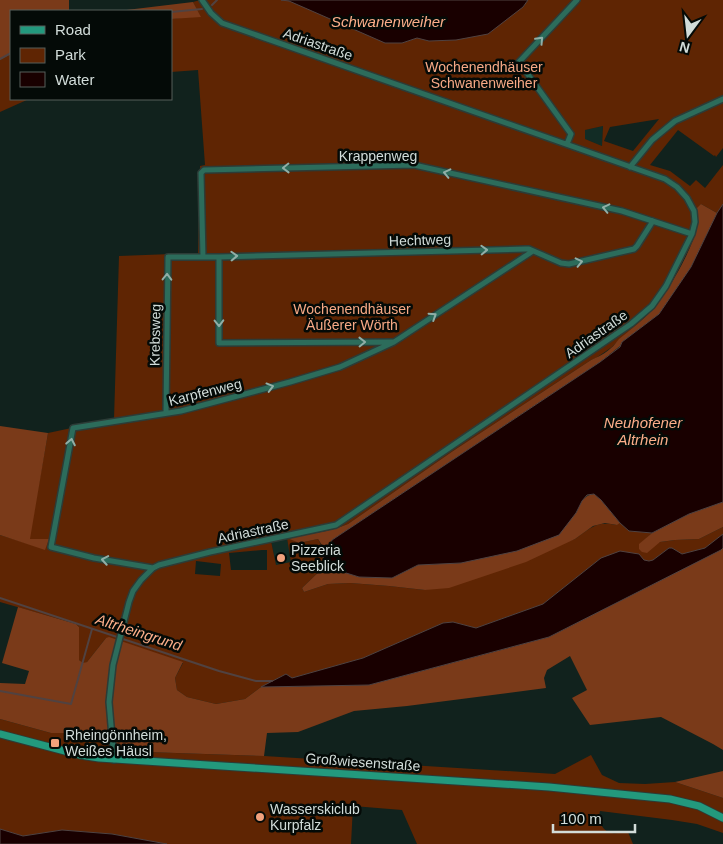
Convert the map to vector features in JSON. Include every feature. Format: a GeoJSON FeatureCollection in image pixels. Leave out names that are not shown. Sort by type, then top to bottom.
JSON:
{"type":"FeatureCollection","features":[{"type":"Feature","properties":{"kind":"street","name":"Adriastraße"},"geometry":{"type":"LineString","coordinates":[[153,568],[210,552],[336,525],[645,314],[666,286],[692,234],[695,222],[694,210],[687,198],[677,187],[665,179],[222,23],[211,13],[202,0]]}},
{"type":"Feature","properties":{"kind":"street"},"geometry":{"type":"LineString","coordinates":[[567,144],[571,134],[519,62],[577,0]]}},
{"type":"Feature","properties":{"kind":"street"},"geometry":{"type":"LineString","coordinates":[[630,167],[652,140],[674,121],[723,99]]}},
{"type":"Feature","properties":{"kind":"street","name":"Krappenweg"},"geometry":{"type":"LineString","coordinates":[[202,257],[201,173],[204,170],[414,165],[622,211],[692,234]]}},
{"type":"Feature","properties":{"kind":"street","name":"Hechtweg"},"geometry":{"type":"LineString","coordinates":[[168,257],[525,249],[565,264],[634,249],[653,221]]}},
{"type":"Feature","properties":{"kind":"street","name":"Karpfenweg"},"geometry":{"type":"LineString","coordinates":[[153,568],[94,558],[51,547],[73,428],[181,411],[347,364],[394,342],[533,251]]}},
{"type":"Feature","properties":{"kind":"street","name":"Krebsweg"},"geometry":{"type":"LineString","coordinates":[[166,414],[168,257]]}},
{"type":"Feature","properties":{"kind":"street"},"geometry":{"type":"LineString","coordinates":[[219,257],[219,343],[394,342]]}},
{"type":"Feature","properties":{"kind":"street"},"geometry":{"type":"LineString","coordinates":[[114,760],[109,702],[113,665],[133,591],[153,568]]}},
{"type":"Feature","properties":{"kind":"street","name":"Großwiesenstraße"},"geometry":{"type":"LineString","coordinates":[[0,734],[80,755],[114,760],[389,776],[670,799],[698,806],[723,818]]}},
{"type":"Feature","properties":{"kind":"shaded area"},"geometry":{"type":"Polygon","coordinates":[[[0,0],[69,0],[69,10],[10,10],[10,55],[0,60],[0,0]]]}},
{"type":"Feature","properties":{"kind":"shaded area"},"geometry":{"type":"Polygon","coordinates":[[[193,2],[201,17],[172,19],[172,10],[126,10],[193,2]]]}},
{"type":"Feature","properties":{"kind":"shaded area"},"geometry":{"type":"Polygon","coordinates":[[[603,126],[602,146],[584,139],[585,130],[603,126]]]}},
{"type":"Feature","properties":{"kind":"shaded area"},"geometry":{"type":"Polygon","coordinates":[[[701,204],[717,213],[691,267],[659,314],[622,342],[620,346],[600,362],[332,540],[329,550],[325,550],[318,539],[299,543],[287,538],[326,531],[348,524],[453,451],[609,350],[651,311],[671,284],[694,238],[696,229],[695,210],[701,204]]]}},
{"type":"Feature","properties":{"kind":"shaded area"},"geometry":{"type":"Polygon","coordinates":[[[0,426],[48,433],[30,539],[49,539],[45,550],[0,535],[0,426]]]}},
{"type":"Feature","properties":{"kind":"shaded area"},"geometry":{"type":"Polygon","coordinates":[[[594,494],[620,523],[617,525],[605,523],[593,526],[575,539],[526,562],[449,588],[425,590],[350,583],[328,584],[304,592],[302,588],[326,565],[359,577],[392,578],[418,565],[461,563],[576,513],[584,498],[594,494]]]}},
{"type":"Feature","properties":{"kind":"shaded area"},"geometry":{"type":"Polygon","coordinates":[[[723,502],[723,527],[699,539],[660,542],[647,553],[639,549],[639,544],[652,533],[689,514],[723,502]]]}},
{"type":"Feature","properties":{"kind":"shaded area"},"geometry":{"type":"Polygon","coordinates":[[[287,538],[292,562],[276,565],[271,541],[287,538]]]}},
{"type":"Feature","properties":{"kind":"shaded area"},"geometry":{"type":"Polygon","coordinates":[[[723,548],[723,750],[661,717],[590,725],[572,698],[587,690],[570,656],[547,670],[544,678],[546,688],[354,711],[298,732],[267,733],[264,756],[118,751],[115,733],[51,733],[0,719],[0,683],[25,684],[29,671],[2,663],[18,607],[76,624],[79,627],[79,660],[83,663],[87,662],[106,638],[109,637],[183,662],[175,678],[177,690],[187,697],[216,704],[245,699],[261,687],[369,685],[549,637],[723,548]]]}},
{"type":"Feature","properties":{"kind":"shaded area"},"geometry":{"type":"Polygon","coordinates":[[[723,771],[723,798],[675,782],[723,771]]]}},
{"type":"Feature","properties":{"kind":"green space"},"geometry":{"type":"Polygon","coordinates":[[[200,0],[289,1],[402,43],[417,38],[429,41],[523,7],[528,0],[723,0],[723,148],[716,157],[678,130],[650,165],[670,171],[690,186],[696,180],[705,188],[723,165],[723,204],[717,213],[701,204],[692,243],[670,285],[653,309],[612,347],[453,451],[348,524],[326,531],[288,538],[299,543],[318,539],[324,550],[329,550],[323,557],[326,565],[302,588],[304,592],[328,584],[350,583],[425,590],[575,539],[594,526],[603,524],[616,525],[620,523],[629,531],[652,533],[639,545],[699,539],[723,527],[723,534],[705,548],[682,554],[669,548],[649,561],[601,558],[543,604],[476,628],[453,622],[443,623],[363,658],[292,678],[286,674],[261,687],[245,699],[216,704],[187,697],[177,690],[175,678],[183,663],[106,638],[87,662],[83,664],[79,660],[79,627],[76,624],[0,602],[0,535],[45,549],[29,539],[48,433],[114,419],[119,256],[198,253],[200,166],[205,165],[198,70],[172,72],[172,19],[200,16],[193,2],[200,0]],[[659,119],[610,127],[604,141],[633,151],[659,119]],[[603,126],[585,130],[585,139],[602,146],[603,126]],[[287,538],[271,541],[276,565],[291,562],[287,538]],[[267,550],[229,553],[231,570],[267,570],[267,550]],[[196,561],[195,574],[220,576],[221,564],[196,561]]]}},
{"type":"Feature","properties":{"kind":"green space"},"geometry":{"type":"Polygon","coordinates":[[[10,55],[10,100],[27,100],[0,112],[0,60],[10,55]]]}},
{"type":"Feature","properties":{"kind":"green space"},"geometry":{"type":"Polygon","coordinates":[[[0,719],[51,733],[115,733],[118,751],[264,756],[555,774],[591,755],[602,775],[619,783],[675,782],[723,798],[723,833],[697,824],[600,811],[599,818],[605,830],[614,833],[628,832],[633,844],[417,844],[402,810],[353,806],[351,844],[167,844],[113,834],[62,830],[23,836],[0,829],[0,719]]]}},
{"type":"Feature","properties":{"kind":"water","name":"Schwanenweiher"},"geometry":{"type":"Polygon","coordinates":[[[281,0],[528,0],[523,7],[488,34],[456,40],[429,41],[417,38],[402,43],[385,43],[289,1],[281,0]]]}},
{"type":"Feature","properties":{"kind":"water","name":"Neuhofener Altrhein"},"geometry":{"type":"Polygon","coordinates":[[[723,204],[723,502],[689,514],[652,533],[629,531],[594,494],[587,495],[559,535],[517,551],[461,563],[418,565],[392,578],[359,577],[326,565],[323,557],[329,552],[332,540],[600,362],[620,347],[622,342],[659,314],[691,267],[723,204]]]}},
{"type":"Feature","properties":{"kind":"water"},"geometry":{"type":"Polygon","coordinates":[[[723,534],[723,548],[721,550],[549,637],[369,685],[261,687],[286,674],[292,678],[363,658],[443,623],[453,622],[476,628],[543,604],[601,558],[620,551],[639,554],[644,560],[649,561],[669,548],[682,554],[705,548],[723,534]]]}},
{"type":"Feature","properties":{"kind":"water"},"geometry":{"type":"Polygon","coordinates":[[[0,829],[23,836],[62,830],[112,834],[167,844],[0,844],[0,829]]]}},
{"type":"Feature","properties":{"kind":"waterway"},"geometry":{"type":"LineString","coordinates":[[212,5],[217,0]]}},
{"type":"Feature","properties":{"kind":"waterway"},"geometry":{"type":"LineString","coordinates":[[172,12],[202,9]]}},
{"type":"Feature","properties":{"kind":"waterway"},"geometry":{"type":"LineString","coordinates":[[0,59],[10,54]]}},
{"type":"Feature","properties":{"kind":"waterway","name":"Altrheingrund"},"geometry":{"type":"LineString","coordinates":[[0,598],[219,671],[256,681],[272,681]]}},
{"type":"Feature","properties":{"kind":"waterway"},"geometry":{"type":"LineString","coordinates":[[0,691],[71,704],[92,629]]}},
{"type":"Feature","properties":{"kind":"place","name":"Pizzeria Seeblick"},"geometry":{"type":"Point","coordinates":[281,558]}},
{"type":"Feature","properties":{"kind":"place","name":"Rheingönnheim, Weißes Häusl"},"geometry":{"type":"Point","coordinates":[55,743]}},
{"type":"Feature","properties":{"kind":"place","name":"Wasserskiclub Kurpfalz"},"geometry":{"type":"Point","coordinates":[260,817]}},
{"type":"Feature","properties":{"kind":"park label","name":"Wochenendhäuser Schwanenweiher"},"geometry":{"type":"Point","coordinates":[484,76]}},
{"type":"Feature","properties":{"kind":"park label","name":"Wochenendhäuser Äußerer Wörth"},"geometry":{"type":"Point","coordinates":[352,318]}}]}
